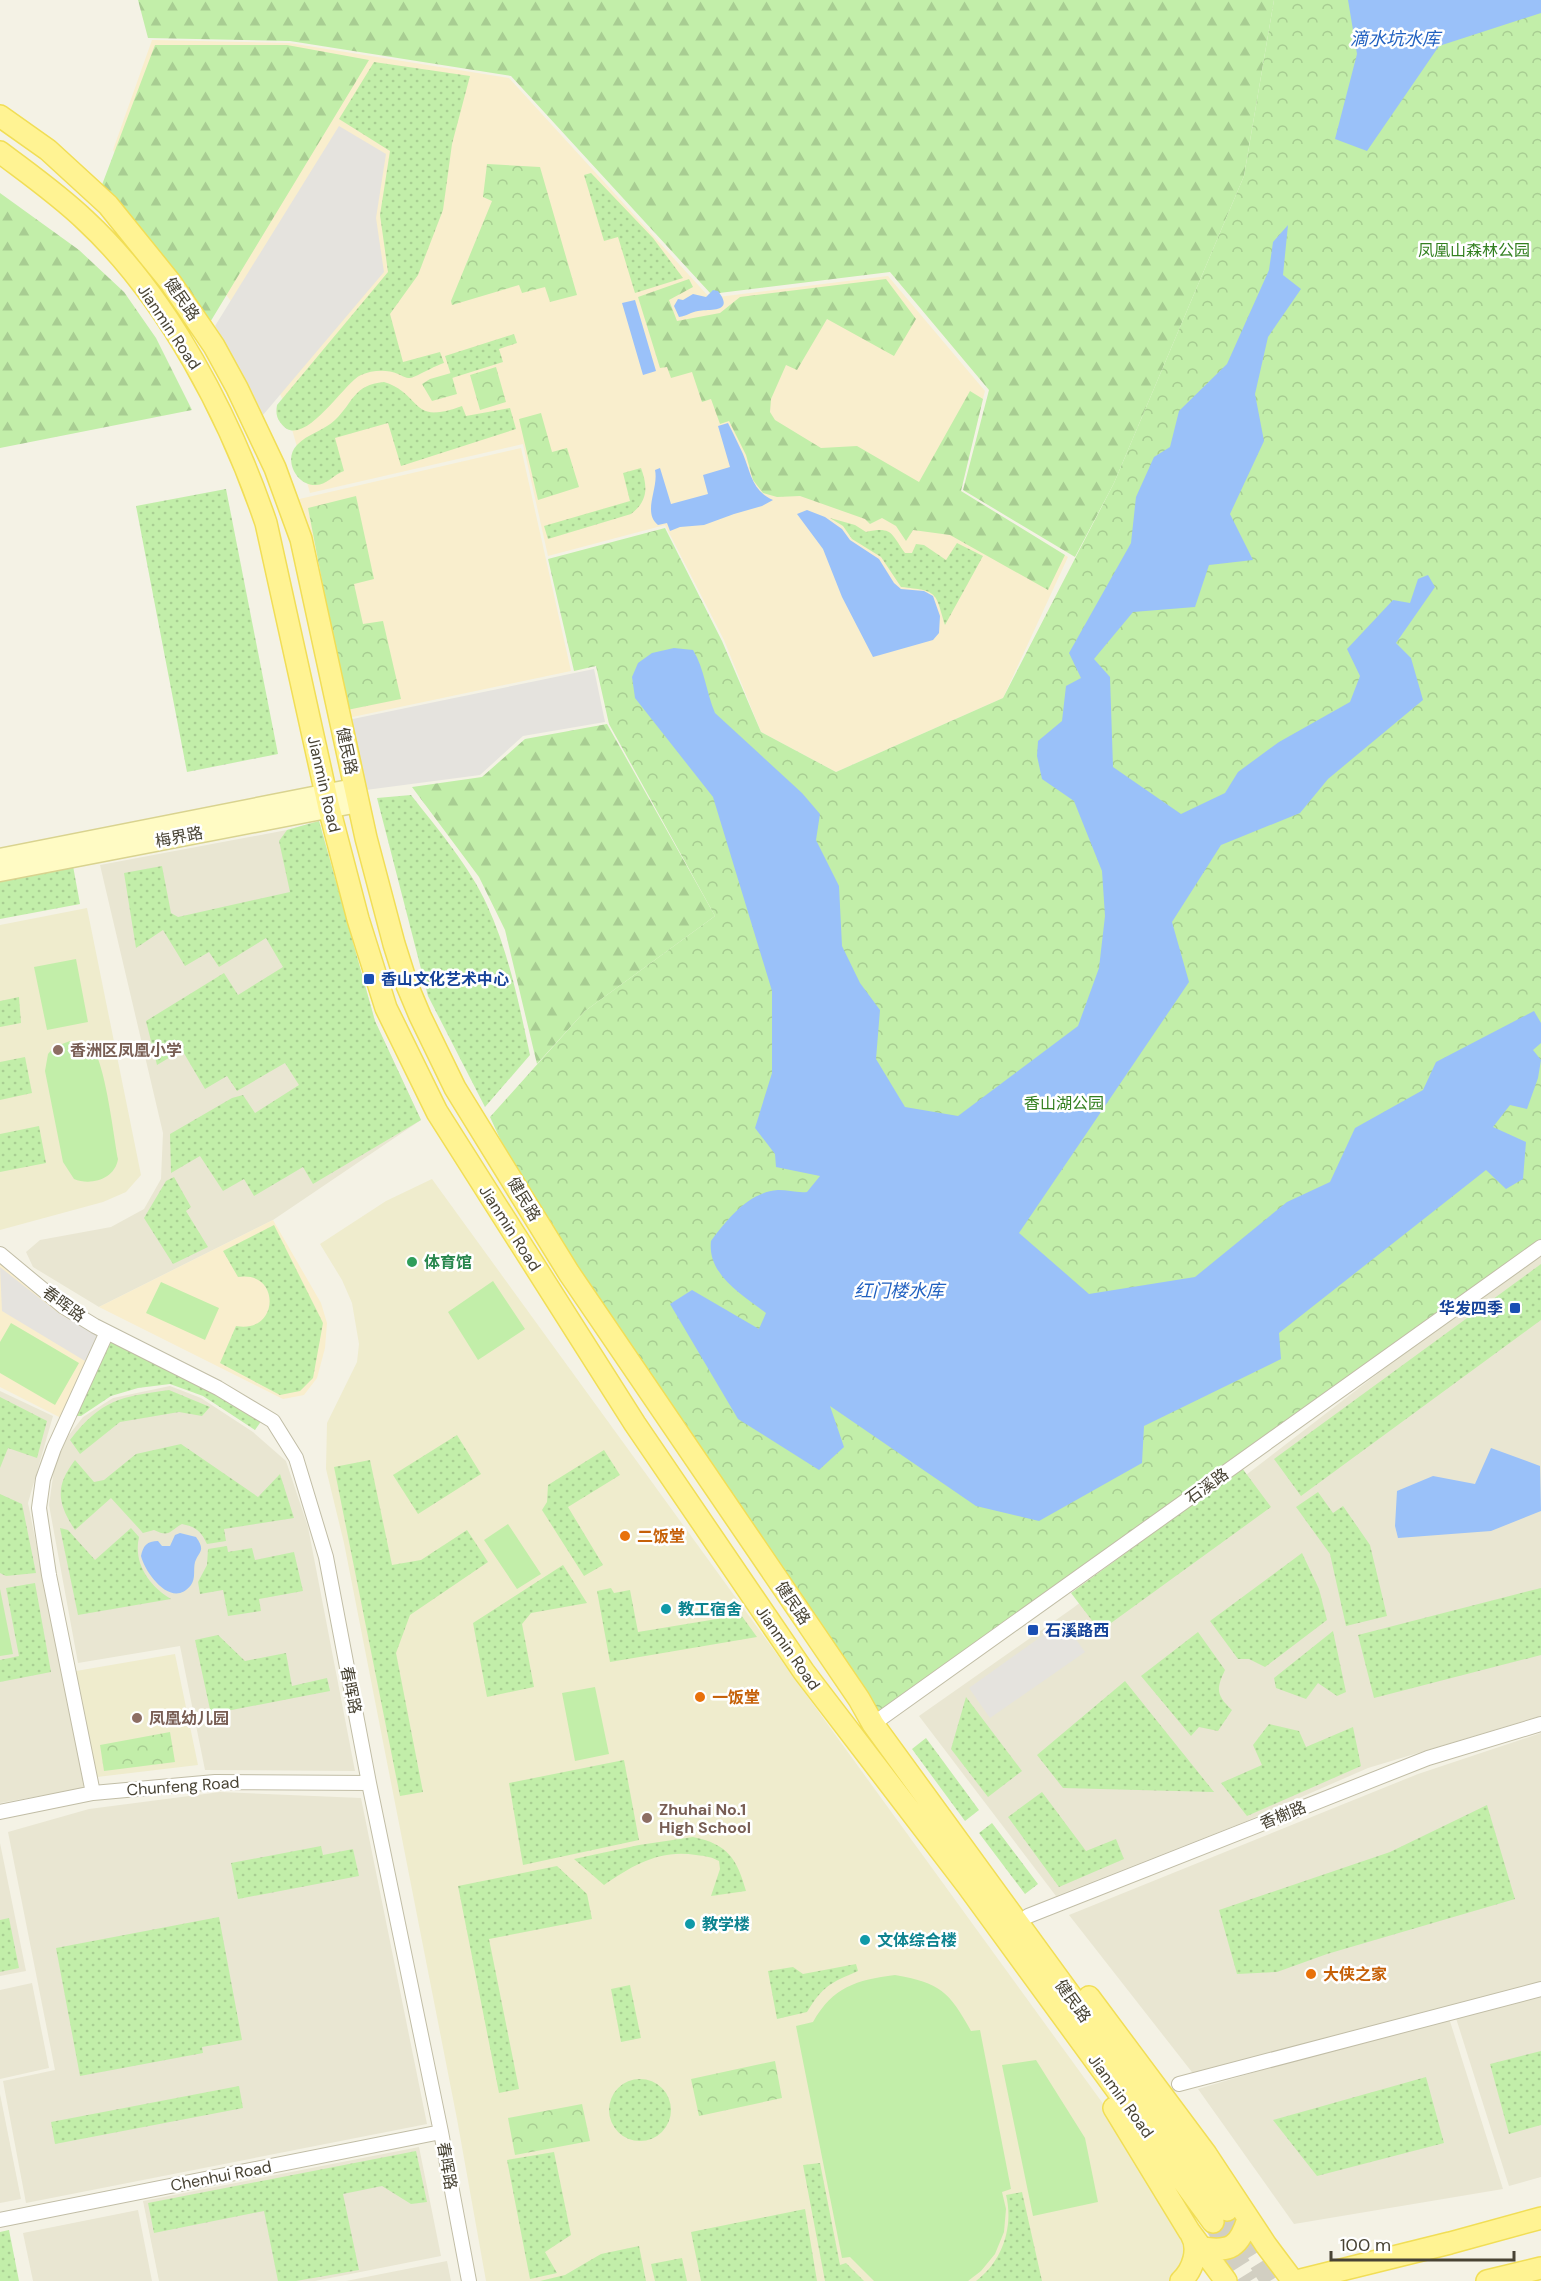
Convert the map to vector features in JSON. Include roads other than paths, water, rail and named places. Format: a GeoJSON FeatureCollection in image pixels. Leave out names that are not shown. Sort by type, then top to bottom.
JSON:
{"type":"FeatureCollection","features":[{"type":"Feature","properties":{"kind":"main road","name":"健民路"},"geometry":{"type":"LineString","coordinates":[[0,116],[48,150],[108,205],[171,283],[214,346],[249,411],[275,468],[301,539],[356,795],[407,985],[455,1088],[569,1273],[873,1724],[977,1884]]}},
{"type":"Feature","properties":{"kind":"main road","name":"Jianmin Road"},"geometry":{"type":"LineString","coordinates":[[0,152],[87,221],[126,264],[163,314],[210,391],[253,485],[266,523],[327,800],[355,909],[386,1008],[436,1112],[635,1424],[798,1663],[977,1884],[1220,2216]]}},
{"type":"Feature","properties":{"kind":"main road"},"geometry":{"type":"LineString","coordinates":[[0,858],[356,795]]}},
{"type":"Feature","properties":{"kind":"main road","name":"梅界路"},"geometry":{"type":"LineString","coordinates":[[0,872],[327,800]]}},
{"type":"Feature","properties":{"kind":"main road"},"geometry":{"type":"LineString","coordinates":[[977,1884],[1028,1916],[1206,2154],[1248,2219],[1295,2281],[1541,2218]]}},
{"type":"Feature","properties":{"kind":"main road"},"geometry":{"type":"LineString","coordinates":[[977,1884],[991,1927],[1083,2057],[1196,2240],[1226,2281]]}},
{"type":"Feature","properties":{"kind":"main road"},"geometry":{"type":"LineString","coordinates":[[1196,2240],[1225,2250],[1232,2247],[1244,2232],[1248,2219]]}},
{"type":"Feature","properties":{"kind":"main road"},"geometry":{"type":"LineString","coordinates":[[1181,2281],[1188,2274],[1193,2263],[1196,2240]]}},
{"type":"Feature","properties":{"kind":"main road"},"geometry":{"type":"LineString","coordinates":[[1487,2281],[1541,2268]]}},
{"type":"Feature","properties":{"kind":"street","name":"石溪路"},"geometry":{"type":"LineString","coordinates":[[873,1724],[1541,1248]]}},
{"type":"Feature","properties":{"kind":"street","name":"春晖路"},"geometry":{"type":"LineString","coordinates":[[0,1254],[64,1308],[218,1388],[273,1421],[296,1458],[326,1557],[369,1784],[441,2132],[469,2281]]}},
{"type":"Feature","properties":{"kind":"street"},"geometry":{"type":"LineString","coordinates":[[93,1793],[49,1575],[39,1508],[43,1479],[51,1456],[107,1332]]}},
{"type":"Feature","properties":{"kind":"street","name":"香榭路"},"geometry":{"type":"LineString","coordinates":[[1028,1916],[1428,1758],[1541,1724]]}},
{"type":"Feature","properties":{"kind":"street","name":"Chunfeng Road"},"geometry":{"type":"LineString","coordinates":[[0,1812],[93,1793],[215,1782],[369,1784]]}},
{"type":"Feature","properties":{"kind":"street"},"geometry":{"type":"LineString","coordinates":[[1179,2084],[1541,1989]]}},
{"type":"Feature","properties":{"kind":"street","name":"Chenhui Road"},"geometry":{"type":"LineString","coordinates":[[0,2220],[441,2132]]}},
{"type":"Feature","properties":{"kind":"water","name":"滴水坑水库"},"geometry":{"type":"Polygon","coordinates":[[[1348,0],[1541,0],[1541,13],[1439,46],[1367,151],[1335,139],[1357,54],[1348,0]]]}},
{"type":"Feature","properties":{"kind":"water","name":"红门楼水库"},"geometry":{"type":"Polygon","coordinates":[[[1288,225],[1283,275],[1301,289],[1268,337],[1255,394],[1264,441],[1230,514],[1253,560],[1209,565],[1195,607],[1133,612],[1094,659],[1110,677],[1113,767],[1181,814],[1225,793],[1238,772],[1279,742],[1350,702],[1360,676],[1347,649],[1393,600],[1410,603],[1418,579],[1428,575],[1435,587],[1396,643],[1411,658],[1423,700],[1328,779],[1300,813],[1221,845],[1172,922],[1189,982],[1019,1233],[1089,1294],[1195,1277],[1287,1202],[1330,1182],[1355,1128],[1423,1090],[1436,1062],[1534,1011],[1541,1023],[1541,1043],[1533,1050],[1541,1060],[1538,1078],[1527,1109],[1510,1105],[1493,1127],[1526,1142],[1523,1179],[1506,1189],[1486,1170],[1279,1333],[1281,1359],[1144,1426],[1142,1463],[1039,1521],[976,1506],[830,1406],[844,1447],[819,1470],[738,1419],[670,1304],[692,1290],[759,1329],[766,1313],[737,1291],[721,1274],[711,1253],[711,1241],[724,1224],[748,1201],[767,1192],[778,1190],[807,1192],[820,1176],[776,1167],[775,1154],[755,1128],[772,1073],[772,991],[713,797],[635,698],[632,677],[638,663],[652,653],[674,648],[693,650],[715,713],[802,793],[820,814],[816,840],[839,886],[842,946],[860,983],[880,1010],[876,1059],[905,1107],[958,1116],[1078,1026],[1099,968],[1105,916],[1102,871],[1074,801],[1042,779],[1037,756],[1038,741],[1062,721],[1066,686],[1081,678],[1069,653],[1131,543],[1136,497],[1154,457],[1170,447],[1179,411],[1227,364],[1269,270],[1273,242],[1288,225]]]}},
{"type":"Feature","properties":{"kind":"water"},"geometry":{"type":"Polygon","coordinates":[[[713,290],[718,291],[723,298],[722,306],[714,310],[679,317],[674,306],[678,299],[683,300],[693,294],[706,297],[713,290]]]}},
{"type":"Feature","properties":{"kind":"water"},"geometry":{"type":"Polygon","coordinates":[[[635,300],[656,371],[643,375],[622,303],[635,300]]]}},
{"type":"Feature","properties":{"kind":"water"},"geometry":{"type":"Polygon","coordinates":[[[728,423],[756,486],[773,500],[762,506],[704,525],[680,527],[670,531],[667,523],[658,525],[651,513],[655,470],[660,468],[671,504],[708,494],[703,475],[730,467],[718,426],[728,423]]]}},
{"type":"Feature","properties":{"kind":"water"},"geometry":{"type":"Polygon","coordinates":[[[807,510],[825,517],[842,529],[850,540],[879,559],[894,583],[901,589],[924,591],[933,596],[940,616],[939,633],[933,640],[873,657],[842,597],[823,549],[797,514],[807,510]]]}},
{"type":"Feature","properties":{"kind":"water"},"geometry":{"type":"Polygon","coordinates":[[[1491,1448],[1540,1466],[1541,1511],[1491,1531],[1398,1538],[1395,1526],[1397,1491],[1433,1476],[1475,1484],[1491,1448]]]}},
{"type":"Feature","properties":{"kind":"water"},"geometry":{"type":"Polygon","coordinates":[[[180,1533],[196,1537],[201,1551],[195,1562],[193,1582],[184,1592],[176,1593],[160,1586],[148,1571],[141,1556],[148,1543],[158,1541],[162,1546],[170,1546],[175,1535],[180,1533]]]}},
{"type":"Feature","properties":{"kind":"tunnel"},"geometry":{"type":"LineString","coordinates":[[1227,2210],[1271,2281]]}},
{"type":"Feature","properties":{"kind":"tunnel"},"geometry":{"type":"LineString","coordinates":[[1213,2222],[1250,2281]]}},
{"type":"Feature","properties":{"kind":"place","name":"香山文化艺术中心"},"geometry":{"type":"Point","coordinates":[369,979]}},
{"type":"Feature","properties":{"kind":"place","name":"香洲区凤凰小学"},"geometry":{"type":"Point","coordinates":[58,1050]}},
{"type":"Feature","properties":{"kind":"place","name":"体育馆"},"geometry":{"type":"Point","coordinates":[412,1262]}},
{"type":"Feature","properties":{"kind":"place","name":"华发四季"},"geometry":{"type":"Point","coordinates":[1515,1308]}},
{"type":"Feature","properties":{"kind":"place","name":"二饭堂"},"geometry":{"type":"Point","coordinates":[625,1536]}},
{"type":"Feature","properties":{"kind":"place","name":"教工宿舍"},"geometry":{"type":"Point","coordinates":[666,1609]}},
{"type":"Feature","properties":{"kind":"place","name":"石溪路西"},"geometry":{"type":"Point","coordinates":[1033,1630]}},
{"type":"Feature","properties":{"kind":"place","name":"一饭堂"},"geometry":{"type":"Point","coordinates":[700,1697]}},
{"type":"Feature","properties":{"kind":"place","name":"凤凰幼儿园"},"geometry":{"type":"Point","coordinates":[137,1718]}},
{"type":"Feature","properties":{"kind":"place","name":"Zhuhai No.1 High School"},"geometry":{"type":"Point","coordinates":[647,1818]}},
{"type":"Feature","properties":{"kind":"place","name":"教学楼"},"geometry":{"type":"Point","coordinates":[690,1924]}},
{"type":"Feature","properties":{"kind":"place","name":"文体综合楼"},"geometry":{"type":"Point","coordinates":[865,1940]}},
{"type":"Feature","properties":{"kind":"place","name":"大侠之家"},"geometry":{"type":"Point","coordinates":[1311,1974]}},
{"type":"Feature","properties":{"kind":"park label","name":"凤凰山森林公园"},"geometry":{"type":"Point","coordinates":[1474,250]}},
{"type":"Feature","properties":{"kind":"park label","name":"香山湖公园"},"geometry":{"type":"Point","coordinates":[1064,1103]}}]}
